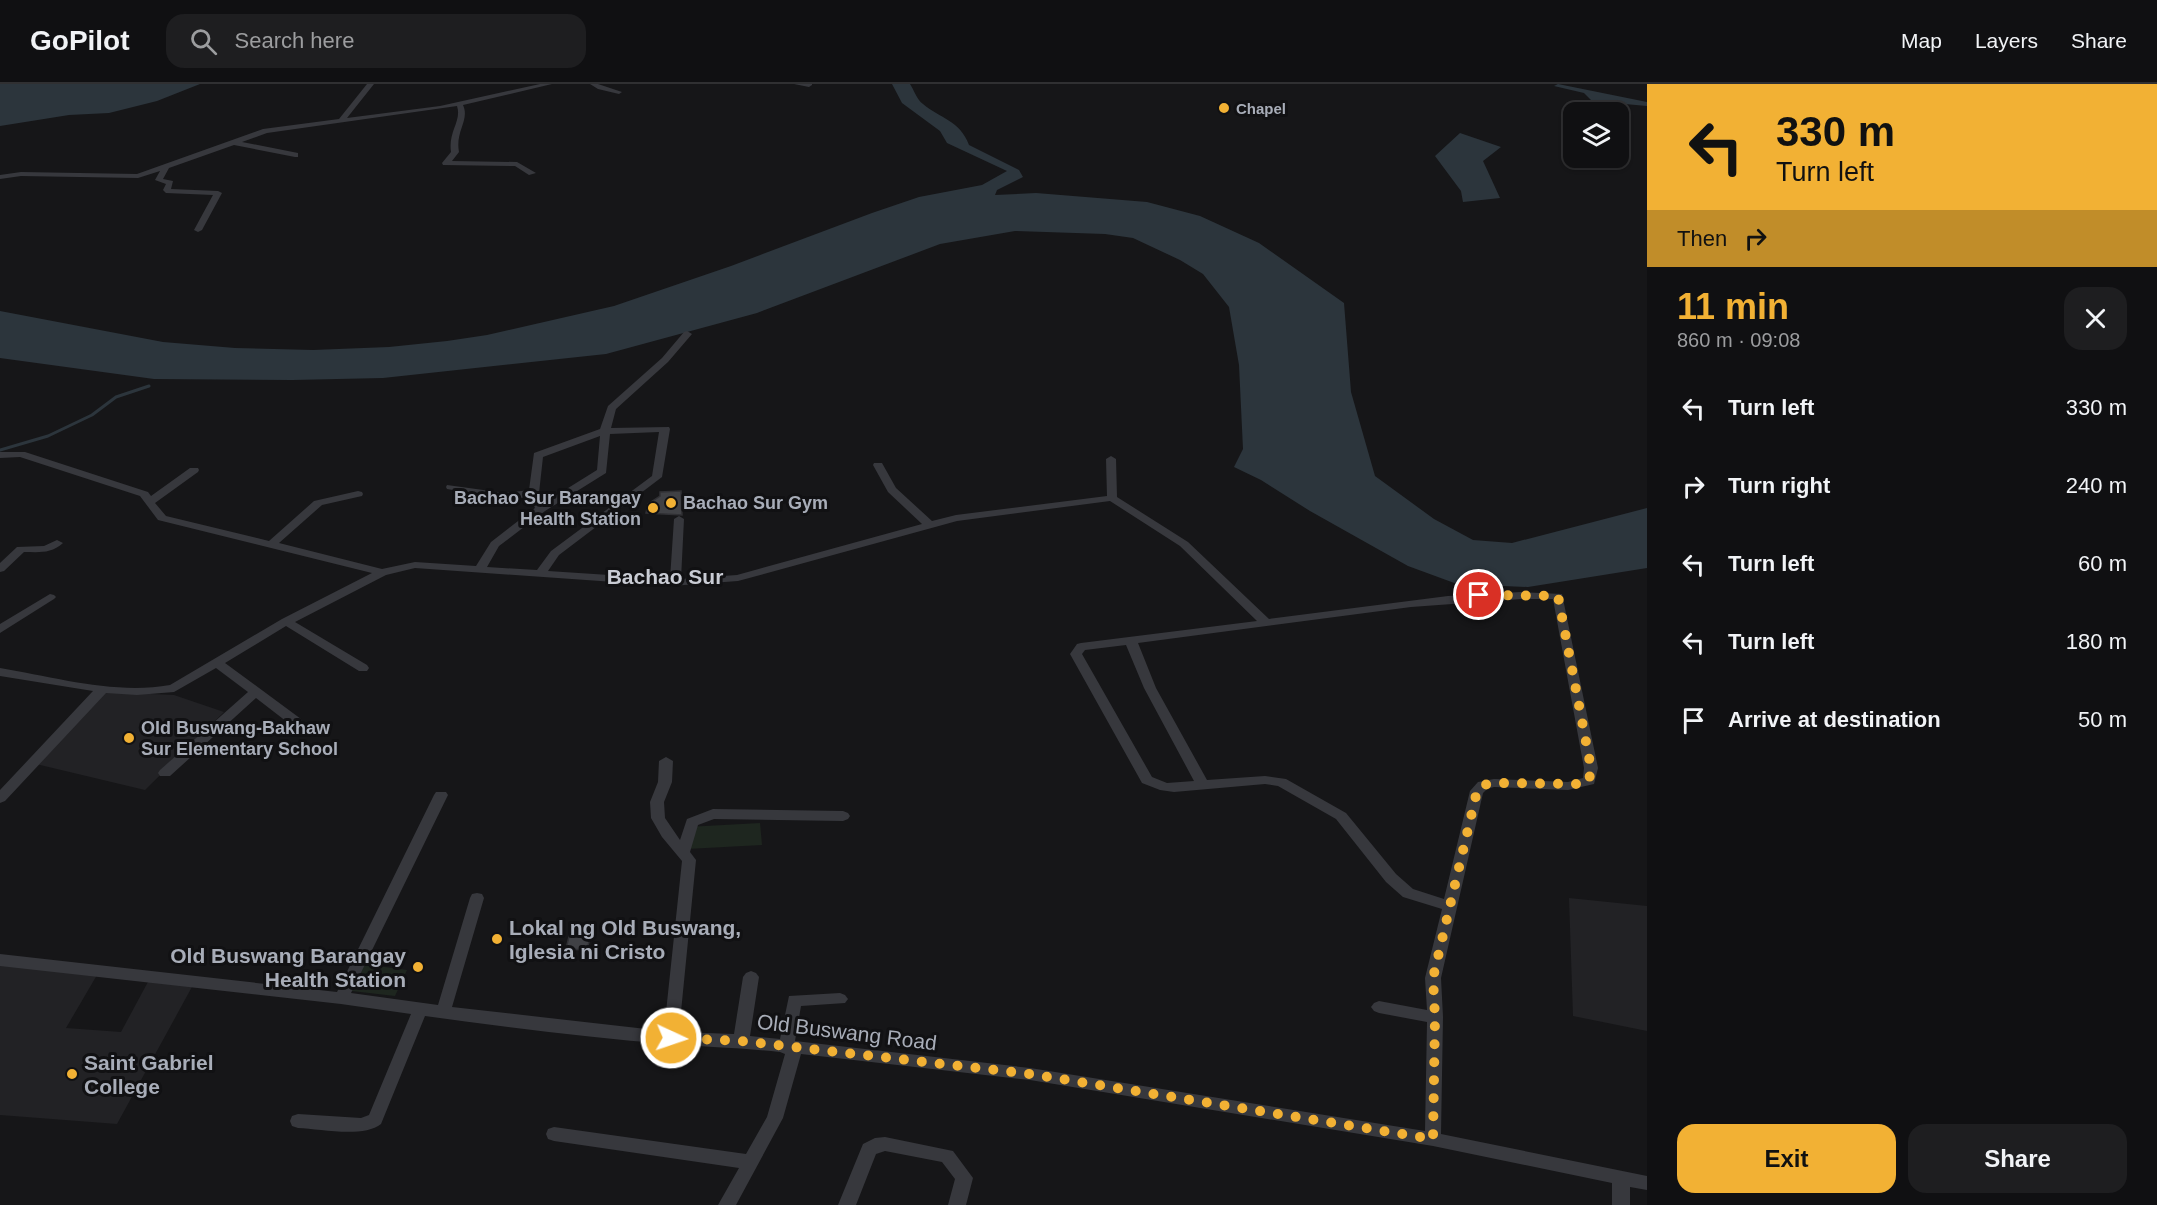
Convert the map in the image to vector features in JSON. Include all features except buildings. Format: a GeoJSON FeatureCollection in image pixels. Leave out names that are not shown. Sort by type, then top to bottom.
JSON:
{"type":"FeatureCollection","features":[{"type":"Feature","properties":{"kind":"street"},"geometry":{"type":"LineString","coordinates":[[342,120],[371,84]]}},
{"type":"Feature","properties":{"kind":"street"},"geometry":{"type":"LineString","coordinates":[[0,177],[21,174],[129,177],[165,168],[231,142],[285,127],[460,105],[549,84]]}},
{"type":"Feature","properties":{"kind":"street"},"geometry":{"type":"LineString","coordinates":[[592,84],[619,92]]}},
{"type":"Feature","properties":{"kind":"street"},"geometry":{"type":"LineString","coordinates":[[797,84],[809,84]]}},
{"type":"Feature","properties":{"kind":"street"},"geometry":{"type":"LineString","coordinates":[[460,105],[463,112],[460,126],[453,137],[455,152],[446,163],[517,164],[532,173]]}},
{"type":"Feature","properties":{"kind":"street"},"geometry":{"type":"LineString","coordinates":[[231,142],[295,155]]}},
{"type":"Feature","properties":{"kind":"street"},"geometry":{"type":"LineString","coordinates":[[165,168],[159,180],[170,183],[167,190],[169,191],[218,193],[198,231]]}},
{"type":"Feature","properties":{"kind":"street"},"geometry":{"type":"LineString","coordinates":[[480,569],[495,544],[541,509],[602,471],[605,430],[612,408],[665,360],[687,334]]}},
{"type":"Feature","properties":{"kind":"street"},"geometry":{"type":"LineString","coordinates":[[540,574],[555,553],[657,477],[665,429],[605,430],[537,455],[534,493],[541,509]]}},
{"type":"Feature","properties":{"kind":"street"},"geometry":{"type":"LineString","coordinates":[[0,455],[21,454],[144,494],[151,501],[156,514],[162,518],[382,572]]}},
{"type":"Feature","properties":{"kind":"street"},"geometry":{"type":"LineString","coordinates":[[1111,459],[1113,498]]}},
{"type":"Feature","properties":{"kind":"street"},"geometry":{"type":"LineString","coordinates":[[878,465],[892,490],[930,525]]}},
{"type":"Feature","properties":{"kind":"street"},"geometry":{"type":"LineString","coordinates":[[151,501],[194,470]]}},
{"type":"Feature","properties":{"kind":"street"},"geometry":{"type":"LineString","coordinates":[[452,487],[505,496],[534,493]]}},
{"type":"Feature","properties":{"kind":"street"},"geometry":{"type":"LineString","coordinates":[[271,545],[318,504],[358,495]]}},
{"type":"Feature","properties":{"kind":"street"},"geometry":{"type":"LineString","coordinates":[[0,672],[103,688],[161,692],[174,688],[286,621],[382,572],[416,565],[675,584],[738,578],[956,518],[1113,498],[1184,544],[1266,623]]}},
{"type":"Feature","properties":{"kind":"street"},"geometry":{"type":"LineString","coordinates":[[675,584],[679,519]]}},
{"type":"Feature","properties":{"kind":"street"},"geometry":{"type":"LineString","coordinates":[[0,569],[21,549],[46,549],[57,543]]}},
{"type":"Feature","properties":{"kind":"street"},"geometry":{"type":"LineString","coordinates":[[1433,1139],[1435,1017],[1433,978],[1451,907],[1475,801],[1483,785],[1494,783],[1568,786],[1589,781],[1591,768],[1558,596],[1498,594],[1439,599],[1082,647],[1076,654],[1148,780],[1156,786],[1167,788],[1266,780],[1281,782],[1341,816],[1391,878],[1408,893],[1451,907]]}},
{"type":"Feature","properties":{"kind":"street"},"geometry":{"type":"LineString","coordinates":[[0,629],[50,597]]}},
{"type":"Feature","properties":{"kind":"street"},"geometry":{"type":"LineString","coordinates":[[286,621],[363,668]]}},
{"type":"Feature","properties":{"kind":"street"},"geometry":{"type":"LineString","coordinates":[[1131,641],[1150,688],[1203,785]]}},
{"type":"Feature","properties":{"kind":"street"},"geometry":{"type":"LineString","coordinates":[[216,662],[296,722]]}},
{"type":"Feature","properties":{"kind":"street"},"geometry":{"type":"LineString","coordinates":[[0,798],[103,688]]}},
{"type":"Feature","properties":{"kind":"street"},"geometry":{"type":"LineString","coordinates":[[165,772],[255,692]]}},
{"type":"Feature","properties":{"kind":"street"},"geometry":{"type":"LineString","coordinates":[[666,761],[665,782],[657,802],[658,818],[666,834],[689,860],[671,1038]]}},
{"type":"Feature","properties":{"kind":"street"},"geometry":{"type":"LineString","coordinates":[[341,998],[441,795]]}},
{"type":"Feature","properties":{"kind":"street"},"geometry":{"type":"LineString","coordinates":[[683,852],[692,822],[713,814],[843,816]]}},
{"type":"Feature","properties":{"kind":"street"},"geometry":{"type":"LineString","coordinates":[[443,1013],[477,898]]}},
{"type":"Feature","properties":{"kind":"street","name":"Old Buswang Road"},"geometry":{"type":"LineString","coordinates":[[0,960],[341,998],[443,1013],[671,1038],[741,1041],[1030,1074],[1433,1139],[1647,1183]]}},
{"type":"Feature","properties":{"kind":"street"},"geometry":{"type":"LineString","coordinates":[[741,1041],[751,977]]}},
{"type":"Feature","properties":{"kind":"street"},"geometry":{"type":"LineString","coordinates":[[727,1205],[775,1118],[790,1048],[794,1000],[840,999]]}},
{"type":"Feature","properties":{"kind":"street"},"geometry":{"type":"LineString","coordinates":[[1379,1007],[1435,1017]]}},
{"type":"Feature","properties":{"kind":"street"},"geometry":{"type":"LineString","coordinates":[[298,1121],[361,1125],[369,1124],[375,1119],[420,1010]]}},
{"type":"Feature","properties":{"kind":"street"},"geometry":{"type":"LineString","coordinates":[[554,1134],[750,1162]]}},
{"type":"Feature","properties":{"kind":"street"},"geometry":{"type":"LineString","coordinates":[[847,1205],[869,1149],[875,1145],[885,1144],[947,1156],[952,1159],[964,1178],[957,1205]]}},
{"type":"Feature","properties":{"kind":"street"},"geometry":{"type":"LineString","coordinates":[[1621,1177],[1621,1205]]}},
{"type":"Feature","properties":{"kind":"shaded area"},"geometry":{"type":"Polygon","coordinates":[[[0,84],[200,84],[157,101],[109,113],[69,115],[0,126],[0,84]]]}},
{"type":"Feature","properties":{"kind":"shaded area"},"geometry":{"type":"Polygon","coordinates":[[[892,84],[910,84],[921,102],[955,125],[969,145],[1019,170],[1023,177],[997,190],[995,195],[1036,193],[1147,202],[1200,216],[1259,243],[1344,303],[1351,392],[1375,476],[1434,519],[1473,540],[1512,543],[1647,508],[1647,568],[1528,587],[1457,584],[1408,566],[1310,511],[1261,480],[1234,467],[1243,449],[1239,365],[1229,307],[1203,274],[1180,260],[1133,238],[1105,234],[1015,231],[940,244],[757,313],[606,354],[383,378],[292,380],[154,379],[0,358],[0,311],[163,342],[235,348],[313,350],[389,347],[487,335],[614,306],[919,197],[982,185],[1007,171],[947,143],[940,131],[902,103],[892,84]]]}},
{"type":"Feature","properties":{"kind":"shaded area"},"geometry":{"type":"Polygon","coordinates":[[[1558,84],[1647,102],[1647,106],[1629,104],[1629,102],[1592,101],[1584,93],[1554,86],[1558,84]]]}},
{"type":"Feature","properties":{"kind":"shaded area"},"geometry":{"type":"Polygon","coordinates":[[[1460,133],[1501,147],[1483,161],[1500,198],[1463,202],[1461,191],[1435,156],[1460,133]]]}},
{"type":"Feature","properties":{"kind":"shaded area","name":"Old Buswang-Bakhaw Sur Elementary School"},"geometry":{"type":"Polygon","coordinates":[[[104,692],[174,695],[224,712],[145,790],[36,764],[104,692]]]}},
{"type":"Feature","properties":{"kind":"shaded area"},"geometry":{"type":"Polygon","coordinates":[[[760,823],[762,845],[687,849],[687,827],[760,823]]]}},
{"type":"Feature","properties":{"kind":"shaded area"},"geometry":{"type":"Polygon","coordinates":[[[1569,898],[1647,906],[1647,1031],[1573,1016],[1569,898]]]}},
{"type":"Feature","properties":{"kind":"shaded area"},"geometry":{"type":"Polygon","coordinates":[[[356,963],[407,970],[395,996],[343,990],[356,963]]]}},
{"type":"Feature","properties":{"kind":"shaded area","name":"Saint Gabriel College"},"geometry":{"type":"Polygon","coordinates":[[[0,965],[97,975],[66,1028],[121,1032],[149,980],[193,985],[117,1124],[0,1115],[0,965]]]}},
{"type":"Feature","properties":{"kind":"waterway"},"geometry":{"type":"LineString","coordinates":[[0,450],[48,436],[92,415],[116,397],[149,386]]}},
{"type":"Feature","properties":{"kind":"place","name":"Chapel"},"geometry":{"type":"Point","coordinates":[1224,108]}},
{"type":"Feature","properties":{"kind":"place","name":"Bachao Sur Gym"},"geometry":{"type":"Point","coordinates":[671,503]}},
{"type":"Feature","properties":{"kind":"place","name":"Bachao Sur Barangay Health Station"},"geometry":{"type":"Point","coordinates":[653,508]}},
{"type":"Feature","properties":{"kind":"place","name":"Old Buswang-Bakhaw Sur Elementary School"},"geometry":{"type":"Point","coordinates":[129,738]}},
{"type":"Feature","properties":{"kind":"place","name":"Lokal ng Old Buswang, Iglesia ni Cristo"},"geometry":{"type":"Point","coordinates":[497,939]}},
{"type":"Feature","properties":{"kind":"place","name":"Old Buswang Barangay Health Station"},"geometry":{"type":"Point","coordinates":[418,967]}},
{"type":"Feature","properties":{"kind":"place","name":"Saint Gabriel College"},"geometry":{"type":"Point","coordinates":[72,1074]}},
{"type":"Feature","properties":{"kind":"district","name":"Bachao Sur"},"geometry":{"type":"Point","coordinates":[665,576]}},
{"type":"Feature","properties":{"kind":"route"},"geometry":{"type":"LineString","coordinates":[[671,1038],[741,1041],[794,1049],[1030,1074],[1433,1139],[1435,1017],[1433,978],[1477,791],[1483,785],[1494,783],[1568,786],[1581,784],[1589,781],[1591,768],[1558,596],[1479,595]]}}]}
